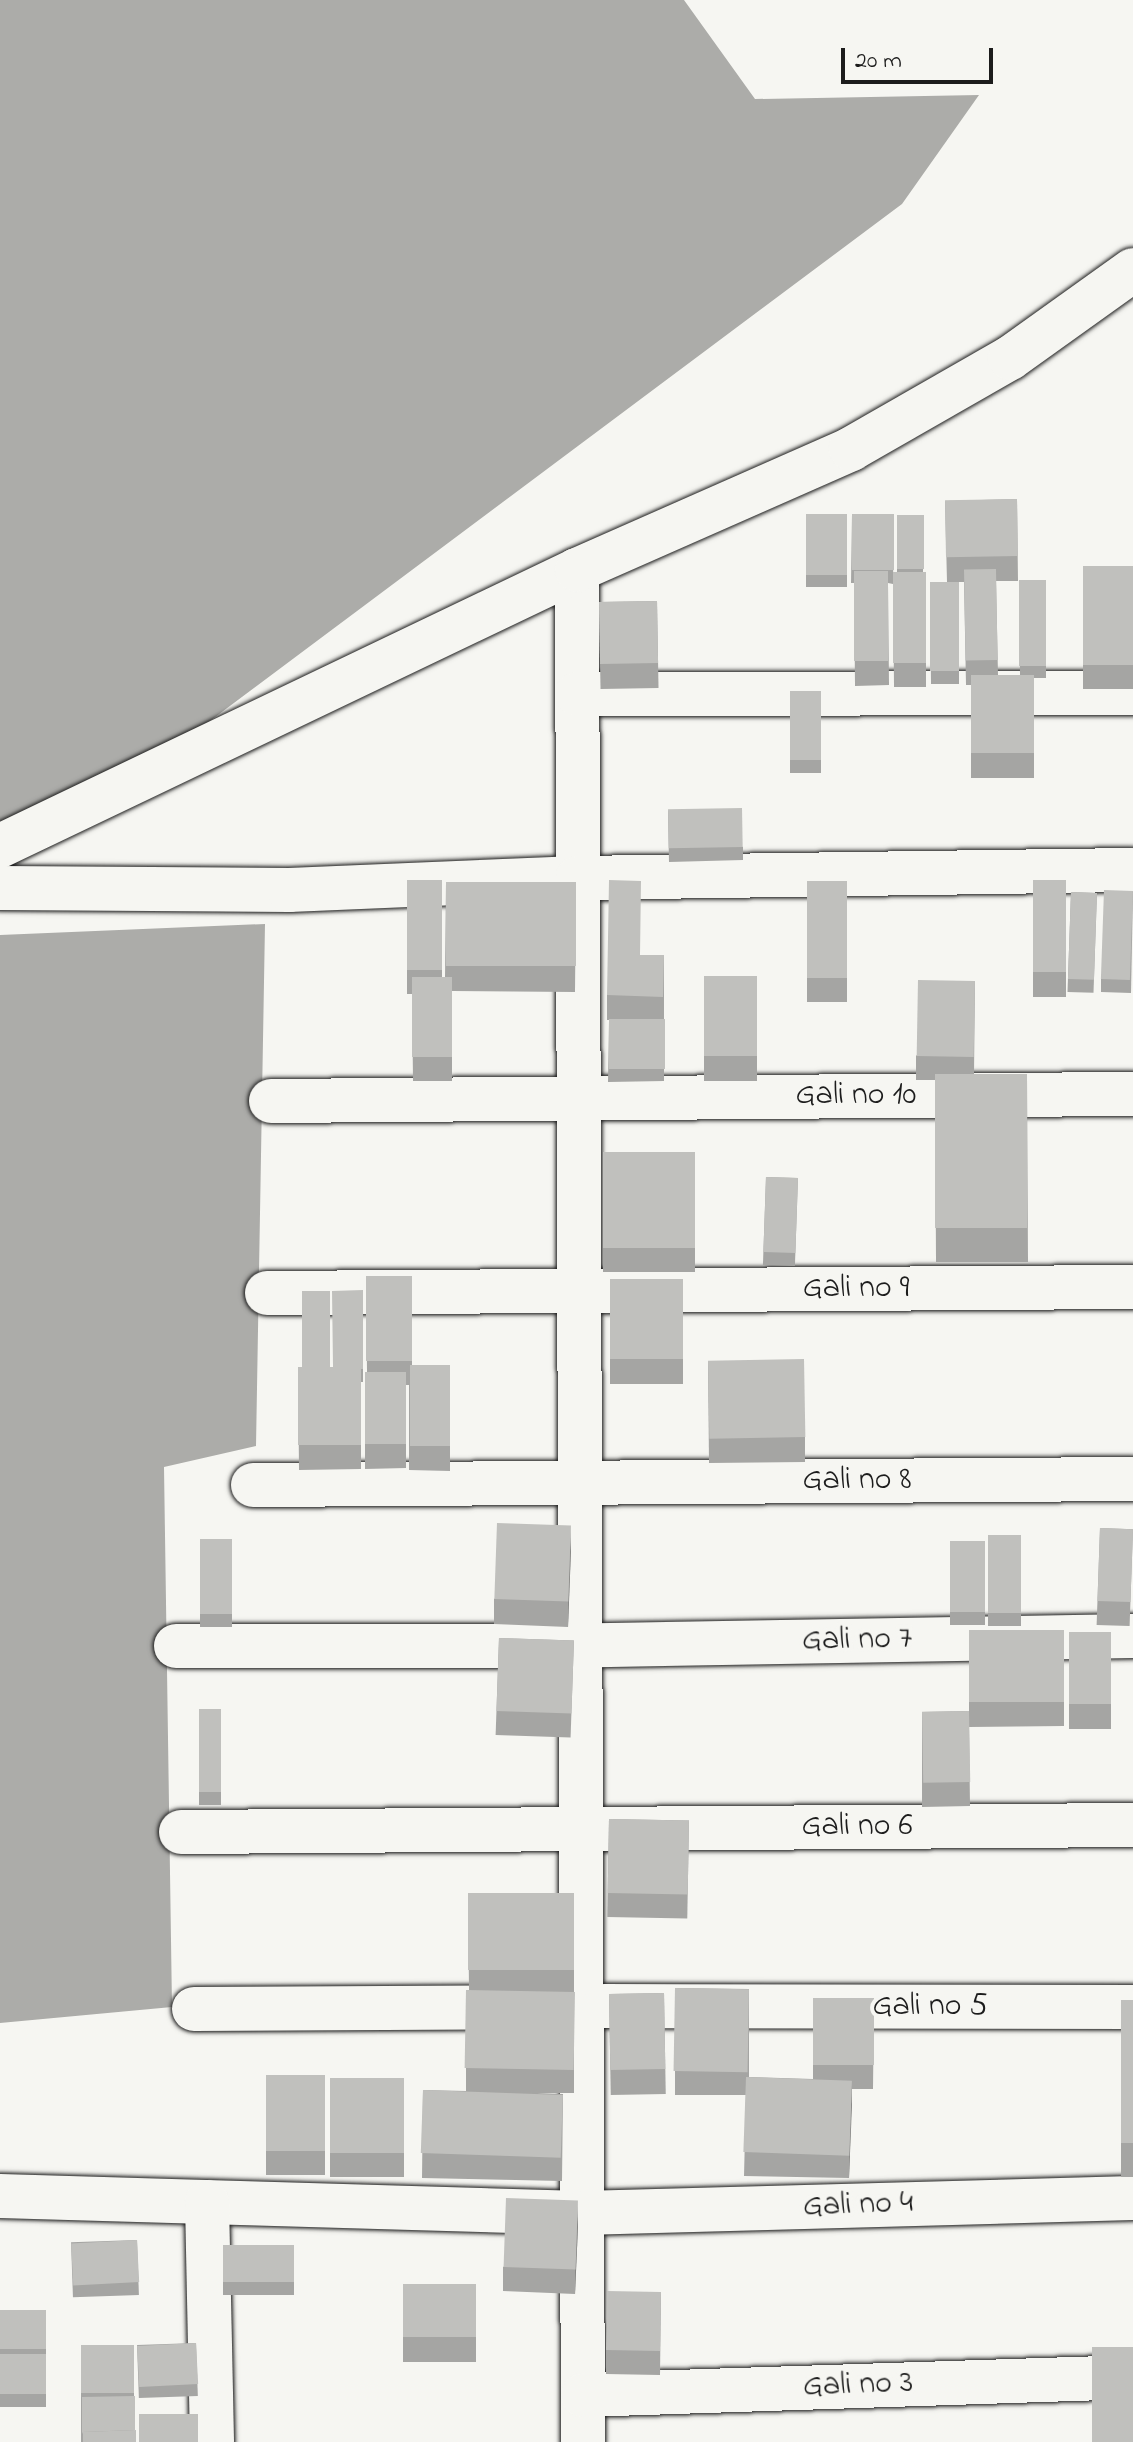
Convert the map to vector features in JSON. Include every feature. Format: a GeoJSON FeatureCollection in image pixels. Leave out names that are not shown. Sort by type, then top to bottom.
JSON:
{"type":"FeatureCollection","features":[{"type":"Feature","properties":{"kind":"street"},"geometry":{"type":"LineString","coordinates":[[0,846],[577,570],[851,449],[1010,358],[1133,270]]}},
{"type":"Feature","properties":{"kind":"street"},"geometry":{"type":"LineString","coordinates":[[577,570],[583,2442]]}},
{"type":"Feature","properties":{"kind":"street"},"geometry":{"type":"LineString","coordinates":[[577,694],[1133,693]]}},
{"type":"Feature","properties":{"kind":"street"},"geometry":{"type":"LineString","coordinates":[[0,888],[289,890],[578,878],[1133,870]]}},
{"type":"Feature","properties":{"kind":"street","name":"Gali no 10"},"geometry":{"type":"LineString","coordinates":[[271,1101],[1133,1094]]}},
{"type":"Feature","properties":{"kind":"street","name":"Gali no 9"},"geometry":{"type":"LineString","coordinates":[[267,1293],[1133,1287]]}},
{"type":"Feature","properties":{"kind":"street","name":"Gali no 8"},"geometry":{"type":"LineString","coordinates":[[253,1485],[1133,1479]]}},
{"type":"Feature","properties":{"kind":"street","name":"Gali no 7"},"geometry":{"type":"LineString","coordinates":[[176,1646],[581,1645],[1133,1636]]}},
{"type":"Feature","properties":{"kind":"street","name":"Gali no 6"},"geometry":{"type":"LineString","coordinates":[[181,1832],[1133,1825]]}},
{"type":"Feature","properties":{"kind":"street","name":"Gali no 5"},"geometry":{"type":"LineString","coordinates":[[194,2009],[1133,2007]]}},
{"type":"Feature","properties":{"kind":"street","name":"Gali no 4"},"geometry":{"type":"LineString","coordinates":[[0,2196],[582,2213],[1133,2198]]}},
{"type":"Feature","properties":{"kind":"street"},"geometry":{"type":"LineString","coordinates":[[207,2202],[212,2442]]}},
{"type":"Feature","properties":{"kind":"street","name":"Gali no 3"},"geometry":{"type":"LineString","coordinates":[[583,2395],[1133,2377]]}},
{"type":"Feature","properties":{"kind":"shaded area"},"geometry":{"type":"Polygon","coordinates":[[[0,0],[684,0],[755,99],[979,95],[902,204],[120,788],[0,840],[0,0]]]}},
{"type":"Feature","properties":{"kind":"shaded area"},"geometry":{"type":"Polygon","coordinates":[[[265,924],[256,1446],[164,1467],[172,2007],[0,2023],[0,935],[265,924]]]}},
{"type":"Feature","properties":{"kind":"building"},"geometry":{"type":"Polygon","coordinates":[[[1017,499],[1018,556],[946,557],[945,500],[1017,499]]]}},
{"type":"Feature","properties":{"kind":"building"},"geometry":{"type":"Polygon","coordinates":[[[806,514],[847,514],[847,575],[806,575],[806,514]]]}},
{"type":"Feature","properties":{"kind":"building"},"geometry":{"type":"Polygon","coordinates":[[[852,514],[894,514],[894,570],[852,570],[852,514]]]}},
{"type":"Feature","properties":{"kind":"building"},"geometry":{"type":"Polygon","coordinates":[[[897,515],[924,515],[924,569],[897,569],[897,515]]]}},
{"type":"Feature","properties":{"kind":"building"},"geometry":{"type":"Polygon","coordinates":[[[1083,566],[1133,566],[1133,665],[1083,665],[1083,566]]]}},
{"type":"Feature","properties":{"kind":"building"},"geometry":{"type":"Polygon","coordinates":[[[996,569],[998,660],[966,661],[964,570],[996,569]]]}},
{"type":"Feature","properties":{"kind":"building"},"geometry":{"type":"Polygon","coordinates":[[[854,571],[888,571],[888,661],[854,661],[854,571]]]}},
{"type":"Feature","properties":{"kind":"building"},"geometry":{"type":"Polygon","coordinates":[[[893,572],[926,572],[926,663],[893,663],[893,572]]]}},
{"type":"Feature","properties":{"kind":"building"},"geometry":{"type":"Polygon","coordinates":[[[1019,580],[1046,580],[1046,666],[1019,666],[1019,580]]]}},
{"type":"Feature","properties":{"kind":"building"},"geometry":{"type":"Polygon","coordinates":[[[930,582],[959,582],[959,671],[930,671],[930,582]]]}},
{"type":"Feature","properties":{"kind":"building"},"geometry":{"type":"Polygon","coordinates":[[[657,601],[658,663],[600,664],[599,602],[657,601]]]}},
{"type":"Feature","properties":{"kind":"building"},"geometry":{"type":"Polygon","coordinates":[[[971,675],[1034,675],[1034,753],[971,753],[971,675]]]}},
{"type":"Feature","properties":{"kind":"building"},"geometry":{"type":"Polygon","coordinates":[[[790,691],[821,691],[821,760],[790,760],[790,691]]]}},
{"type":"Feature","properties":{"kind":"building"},"geometry":{"type":"Polygon","coordinates":[[[742,808],[743,847],[669,848],[668,809],[742,808]]]}},
{"type":"Feature","properties":{"kind":"building"},"geometry":{"type":"Polygon","coordinates":[[[407,880],[442,880],[442,970],[407,970],[407,880]]]}},
{"type":"Feature","properties":{"kind":"building"},"geometry":{"type":"Polygon","coordinates":[[[609,880],[641,881],[640,955],[664,955],[663,997],[607,995],[609,880]]]}},
{"type":"Feature","properties":{"kind":"building"},"geometry":{"type":"Polygon","coordinates":[[[1033,880],[1066,880],[1066,972],[1033,972],[1033,880]]]}},
{"type":"Feature","properties":{"kind":"building"},"geometry":{"type":"Polygon","coordinates":[[[807,881],[847,881],[847,978],[807,978],[807,881]]]}},
{"type":"Feature","properties":{"kind":"building"},"geometry":{"type":"Polygon","coordinates":[[[446,882],[576,882],[576,966],[446,966],[446,882]]]}},
{"type":"Feature","properties":{"kind":"building"},"geometry":{"type":"Polygon","coordinates":[[[1104,890],[1133,891],[1130,980],[1101,979],[1104,890]]]}},
{"type":"Feature","properties":{"kind":"building"},"geometry":{"type":"Polygon","coordinates":[[[1071,892],[1097,893],[1094,980],[1068,979],[1071,892]]]}},
{"type":"Feature","properties":{"kind":"building"},"geometry":{"type":"Polygon","coordinates":[[[704,976],[757,976],[757,1056],[704,1056],[704,976]]]}},
{"type":"Feature","properties":{"kind":"building"},"geometry":{"type":"Polygon","coordinates":[[[412,977],[452,977],[452,1057],[412,1057],[412,977]]]}},
{"type":"Feature","properties":{"kind":"building"},"geometry":{"type":"Polygon","coordinates":[[[918,980],[975,981],[974,1057],[917,1056],[918,980]]]}},
{"type":"Feature","properties":{"kind":"building"},"geometry":{"type":"Polygon","coordinates":[[[609,1019],[665,1019],[665,1069],[609,1069],[609,1019]]]}},
{"type":"Feature","properties":{"kind":"building"},"geometry":{"type":"Polygon","coordinates":[[[935,1074],[1027,1074],[1027,1228],[935,1228],[935,1074]]]}},
{"type":"Feature","properties":{"kind":"building"},"geometry":{"type":"Polygon","coordinates":[[[603,1152],[695,1152],[695,1248],[603,1248],[603,1152]]]}},
{"type":"Feature","properties":{"kind":"building"},"geometry":{"type":"Polygon","coordinates":[[[766,1177],[798,1178],[795,1253],[763,1252],[766,1177]]]}},
{"type":"Feature","properties":{"kind":"building"},"geometry":{"type":"Polygon","coordinates":[[[366,1276],[412,1276],[412,1361],[366,1361],[366,1276]]]}},
{"type":"Feature","properties":{"kind":"building"},"geometry":{"type":"Polygon","coordinates":[[[610,1279],[683,1279],[683,1359],[610,1359],[610,1279]]]}},
{"type":"Feature","properties":{"kind":"building"},"geometry":{"type":"Polygon","coordinates":[[[363,1290],[363,1369],[333,1367],[332,1291],[363,1290]]]}},
{"type":"Feature","properties":{"kind":"building"},"geometry":{"type":"Polygon","coordinates":[[[302,1291],[330,1291],[330,1367],[302,1367],[302,1291]]]}},
{"type":"Feature","properties":{"kind":"building"},"geometry":{"type":"Polygon","coordinates":[[[804,1359],[805,1437],[709,1439],[708,1361],[804,1359]]]}},
{"type":"Feature","properties":{"kind":"building"},"geometry":{"type":"Polygon","coordinates":[[[410,1365],[450,1365],[450,1446],[410,1446],[410,1365]]]}},
{"type":"Feature","properties":{"kind":"building"},"geometry":{"type":"Polygon","coordinates":[[[298,1367],[361,1367],[361,1445],[298,1445],[298,1367]]]}},
{"type":"Feature","properties":{"kind":"building"},"geometry":{"type":"Polygon","coordinates":[[[365,1372],[406,1372],[406,1444],[365,1444],[365,1372]]]}},
{"type":"Feature","properties":{"kind":"building"},"geometry":{"type":"Polygon","coordinates":[[[497,1523],[571,1526],[568,1602],[494,1599],[497,1523]]]}},
{"type":"Feature","properties":{"kind":"building"},"geometry":{"type":"Polygon","coordinates":[[[1100,1528],[1133,1529],[1130,1602],[1097,1601],[1100,1528]]]}},
{"type":"Feature","properties":{"kind":"building"},"geometry":{"type":"Polygon","coordinates":[[[988,1535],[1021,1535],[1021,1613],[988,1613],[988,1535]]]}},
{"type":"Feature","properties":{"kind":"building"},"geometry":{"type":"Polygon","coordinates":[[[200,1539],[232,1539],[232,1614],[200,1614],[200,1539]]]}},
{"type":"Feature","properties":{"kind":"building"},"geometry":{"type":"Polygon","coordinates":[[[950,1541],[985,1541],[985,1612],[950,1612],[950,1541]]]}},
{"type":"Feature","properties":{"kind":"building"},"geometry":{"type":"Polygon","coordinates":[[[969,1630],[1064,1630],[1064,1702],[969,1702],[969,1630]]]}},
{"type":"Feature","properties":{"kind":"building"},"geometry":{"type":"Polygon","coordinates":[[[1069,1632],[1111,1632],[1111,1704],[1069,1704],[1069,1632]]]}},
{"type":"Feature","properties":{"kind":"building"},"geometry":{"type":"Polygon","coordinates":[[[499,1638],[574,1641],[571,1714],[496,1711],[499,1638]]]}},
{"type":"Feature","properties":{"kind":"building"},"geometry":{"type":"Polygon","coordinates":[[[199,1709],[221,1709],[221,1792],[199,1792],[199,1709]]]}},
{"type":"Feature","properties":{"kind":"building"},"geometry":{"type":"Polygon","coordinates":[[[969,1711],[970,1782],[923,1783],[922,1712],[969,1711]]]}},
{"type":"Feature","properties":{"kind":"building"},"geometry":{"type":"Polygon","coordinates":[[[609,1819],[689,1820],[688,1894],[608,1893],[609,1819]]]}},
{"type":"Feature","properties":{"kind":"building"},"geometry":{"type":"Polygon","coordinates":[[[468,1893],[574,1893],[574,1970],[468,1970],[468,1893]]]}},
{"type":"Feature","properties":{"kind":"building"},"geometry":{"type":"Polygon","coordinates":[[[675,1988],[749,1989],[748,2072],[674,2071],[675,1988]]]}},
{"type":"Feature","properties":{"kind":"building"},"geometry":{"type":"Polygon","coordinates":[[[466,1990],[575,1992],[574,2070],[465,2068],[466,1990]]]}},
{"type":"Feature","properties":{"kind":"building"},"geometry":{"type":"Polygon","coordinates":[[[664,1993],[665,2069],[610,2070],[609,1994],[664,1993]]]}},
{"type":"Feature","properties":{"kind":"building"},"geometry":{"type":"Polygon","coordinates":[[[813,1998],[874,1998],[874,2065],[813,2065],[813,1998]]]}},
{"type":"Feature","properties":{"kind":"building"},"geometry":{"type":"Polygon","coordinates":[[[1121,2000],[1133,2000],[1133,2143],[1121,2143],[1121,2000]]]}},
{"type":"Feature","properties":{"kind":"building"},"geometry":{"type":"Polygon","coordinates":[[[266,2075],[325,2075],[325,2151],[266,2151],[266,2075]]]}},
{"type":"Feature","properties":{"kind":"building"},"geometry":{"type":"Polygon","coordinates":[[[746,2077],[852,2081],[849,2156],[743,2152],[746,2077]]]}},
{"type":"Feature","properties":{"kind":"building"},"geometry":{"type":"Polygon","coordinates":[[[330,2078],[404,2078],[404,2153],[330,2153],[330,2078]]]}},
{"type":"Feature","properties":{"kind":"building"},"geometry":{"type":"Polygon","coordinates":[[[423,2090],[563,2095],[561,2158],[421,2153],[423,2090]]]}},
{"type":"Feature","properties":{"kind":"building"},"geometry":{"type":"Polygon","coordinates":[[[506,2198],[578,2201],[576,2269],[504,2267],[506,2198]]]}},
{"type":"Feature","properties":{"kind":"building"},"geometry":{"type":"Polygon","coordinates":[[[137,2240],[139,2282],[73,2285],[71,2243],[137,2240]]]}},
{"type":"Feature","properties":{"kind":"building"},"geometry":{"type":"Polygon","coordinates":[[[223,2245],[294,2245],[294,2282],[223,2282],[223,2245]]]}},
{"type":"Feature","properties":{"kind":"building"},"geometry":{"type":"Polygon","coordinates":[[[403,2284],[476,2284],[476,2337],[403,2337],[403,2284]]]}},
{"type":"Feature","properties":{"kind":"building"},"geometry":{"type":"Polygon","coordinates":[[[607,2291],[661,2292],[660,2351],[606,2350],[607,2291]]]}},
{"type":"Feature","properties":{"kind":"building"},"geometry":{"type":"Polygon","coordinates":[[[0,2310],[46,2310],[46,2349],[0,2349],[0,2310]]]}},
{"type":"Feature","properties":{"kind":"building"},"geometry":{"type":"Polygon","coordinates":[[[196,2343],[198,2384],[139,2387],[137,2346],[196,2343]]]}},
{"type":"Feature","properties":{"kind":"building"},"geometry":{"type":"Polygon","coordinates":[[[81,2345],[134,2345],[134,2393],[81,2393],[81,2345]]]}},
{"type":"Feature","properties":{"kind":"building"},"geometry":{"type":"Polygon","coordinates":[[[1092,2347],[1133,2347],[1133,2442],[1092,2442],[1092,2347]]]}},
{"type":"Feature","properties":{"kind":"building"},"geometry":{"type":"Polygon","coordinates":[[[0,2354],[46,2354],[46,2394],[0,2394],[0,2354]]]}},
{"type":"Feature","properties":{"kind":"building"},"geometry":{"type":"Polygon","coordinates":[[[135,2396],[135,2430],[82,2434],[82,2397],[135,2396]]]}},
{"type":"Feature","properties":{"kind":"building"},"geometry":{"type":"Polygon","coordinates":[[[139,2414],[198,2414],[198,2442],[139,2442],[139,2414]]]}},
{"type":"Feature","properties":{"kind":"building"},"geometry":{"type":"Polygon","coordinates":[[[136,2430],[136,2442],[83,2442],[83,2432],[136,2430]]]}}]}
